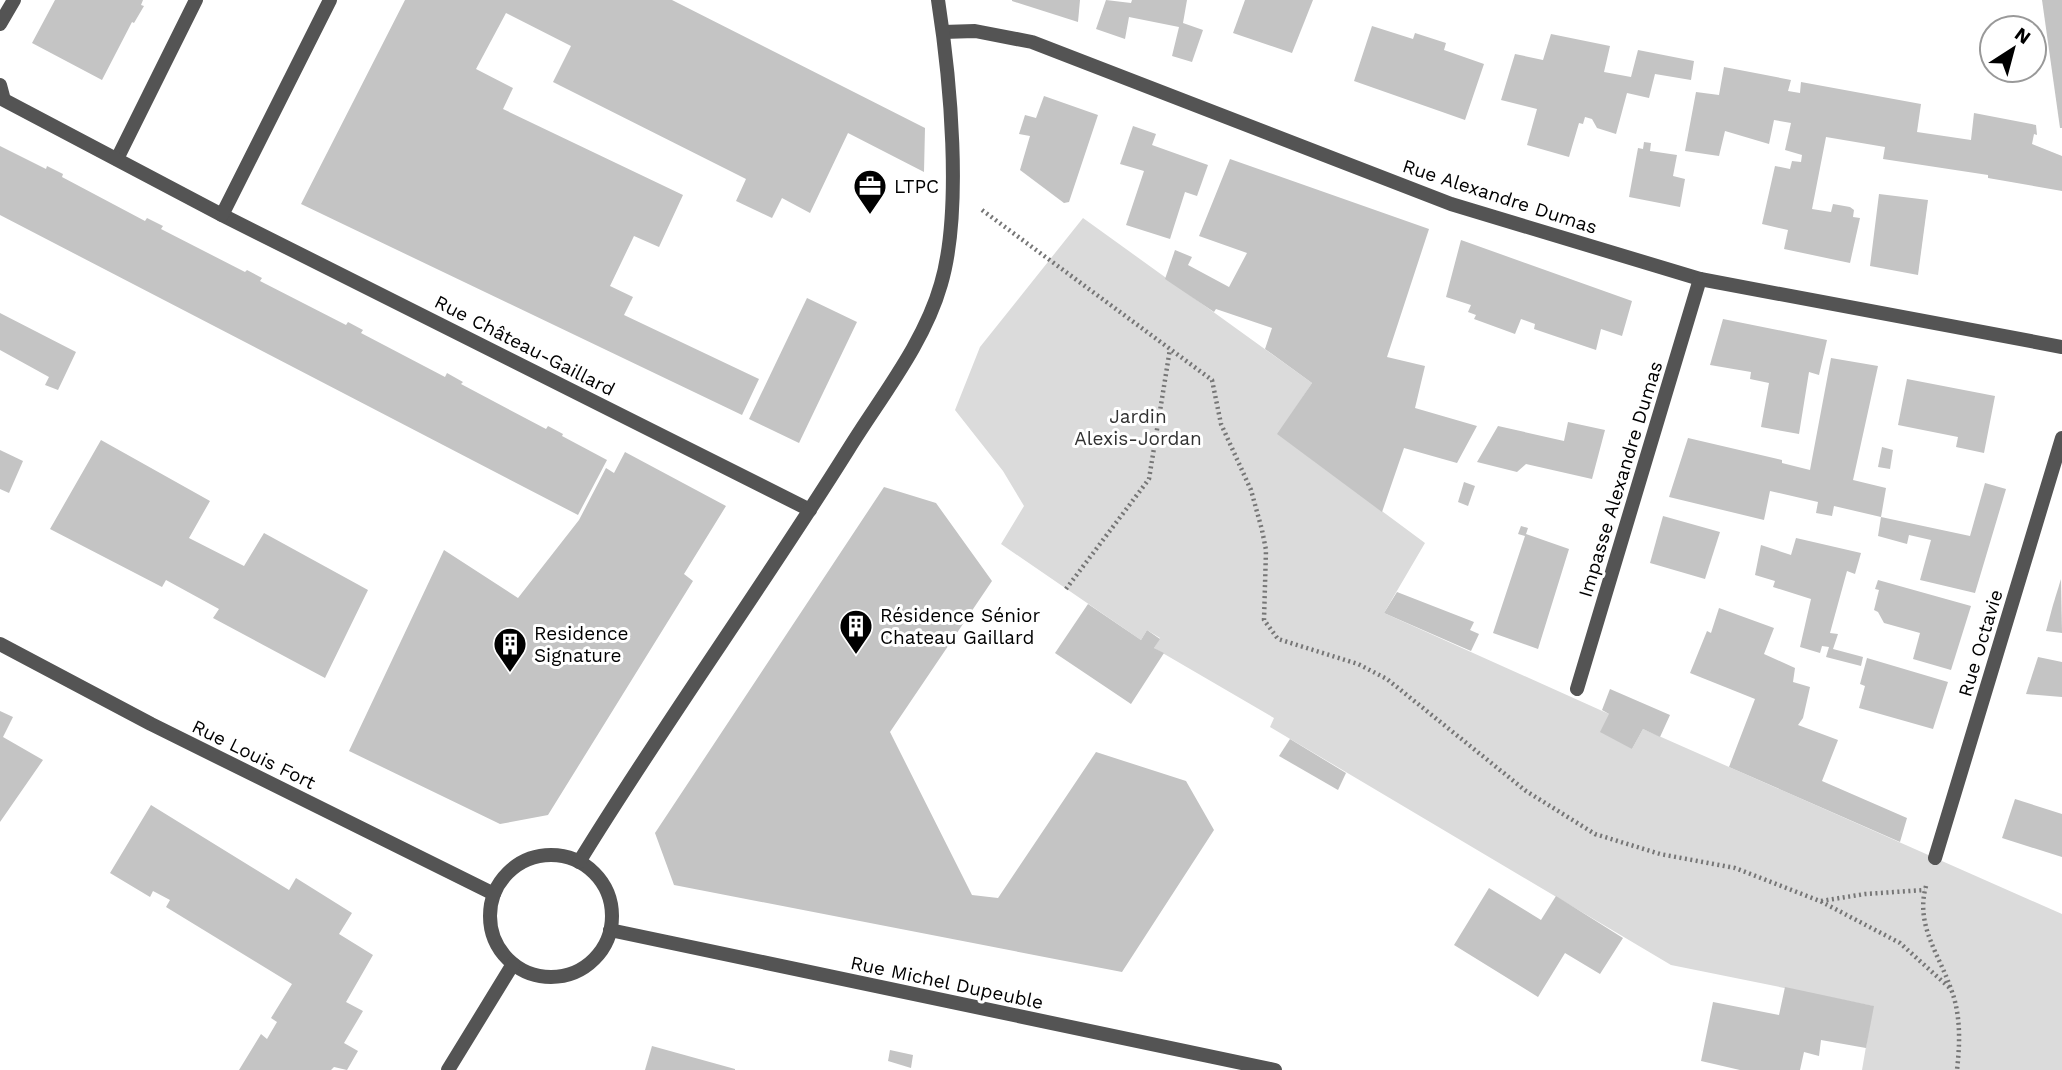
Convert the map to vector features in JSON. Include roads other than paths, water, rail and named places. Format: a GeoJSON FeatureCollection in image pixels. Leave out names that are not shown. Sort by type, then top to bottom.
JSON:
{"type":"FeatureCollection","features":[{"type":"Feature","properties":{"kind":"street"},"geometry":{"type":"LineString","coordinates":[[0,24],[14,0]]}},
{"type":"Feature","properties":{"kind":"street"},"geometry":{"type":"LineString","coordinates":[[117,159],[196,0]]}},
{"type":"Feature","properties":{"kind":"street"},"geometry":{"type":"LineString","coordinates":[[222,215],[330,0]]}},
{"type":"Feature","properties":{"kind":"street"},"geometry":{"type":"LineString","coordinates":[[579,862],[810,510],[923,328],[941,284],[950,202],[951,114],[938,0]]}},
{"type":"Feature","properties":{"kind":"street","name":"Rue Alexandre Dumas"},"geometry":{"type":"LineString","coordinates":[[943,32],[975,31],[1032,42],[1451,204],[1700,279],[2062,347]]}},
{"type":"Feature","properties":{"kind":"street","name":"Rue Château-Gaillard"},"geometry":{"type":"LineString","coordinates":[[0,85],[4,100],[222,215],[810,510]]}},
{"type":"Feature","properties":{"kind":"street","name":"Impasse Alexandre Dumas"},"geometry":{"type":"LineString","coordinates":[[1577,689],[1700,279]]}},
{"type":"Feature","properties":{"kind":"street","name":"Rue Octavie"},"geometry":{"type":"LineString","coordinates":[[1936,858],[2062,438]]}},
{"type":"Feature","properties":{"kind":"street","name":"Rue Louis Fort"},"geometry":{"type":"LineString","coordinates":[[0,644],[150,724],[494,894]]}},
{"type":"Feature","properties":{"kind":"street"},"geometry":{"type":"LineString","coordinates":[[540,856],[560,856],[579,862],[595,874],[606,891],[612,910],[610,930],[603,949],[589,964],[571,974],[551,977],[531,974],[513,964],[502,953],[492,932],[490,909],[494,894],[505,876],[520,863],[540,856]]}},
{"type":"Feature","properties":{"kind":"street","name":"Rue Michel Dupeuble"},"geometry":{"type":"LineString","coordinates":[[610,930],[1275,1070]]}},
{"type":"Feature","properties":{"kind":"street"},"geometry":{"type":"LineString","coordinates":[[447,1070],[513,964]]}},
{"type":"Feature","properties":{"kind":"place","name":"LTPC"},"geometry":{"type":"Point","coordinates":[870,216]}},
{"type":"Feature","properties":{"kind":"place","name":"Résidence Sénior Chateau Gaillard"},"geometry":{"type":"Point","coordinates":[856,656]}},
{"type":"Feature","properties":{"kind":"place","name":"Residence Signature"},"geometry":{"type":"Point","coordinates":[510,674]}},
{"type":"Feature","properties":{"kind":"park label","name":"Jardin Alexis-Jordan"},"geometry":{"type":"Point","coordinates":[1138,427]}}]}
